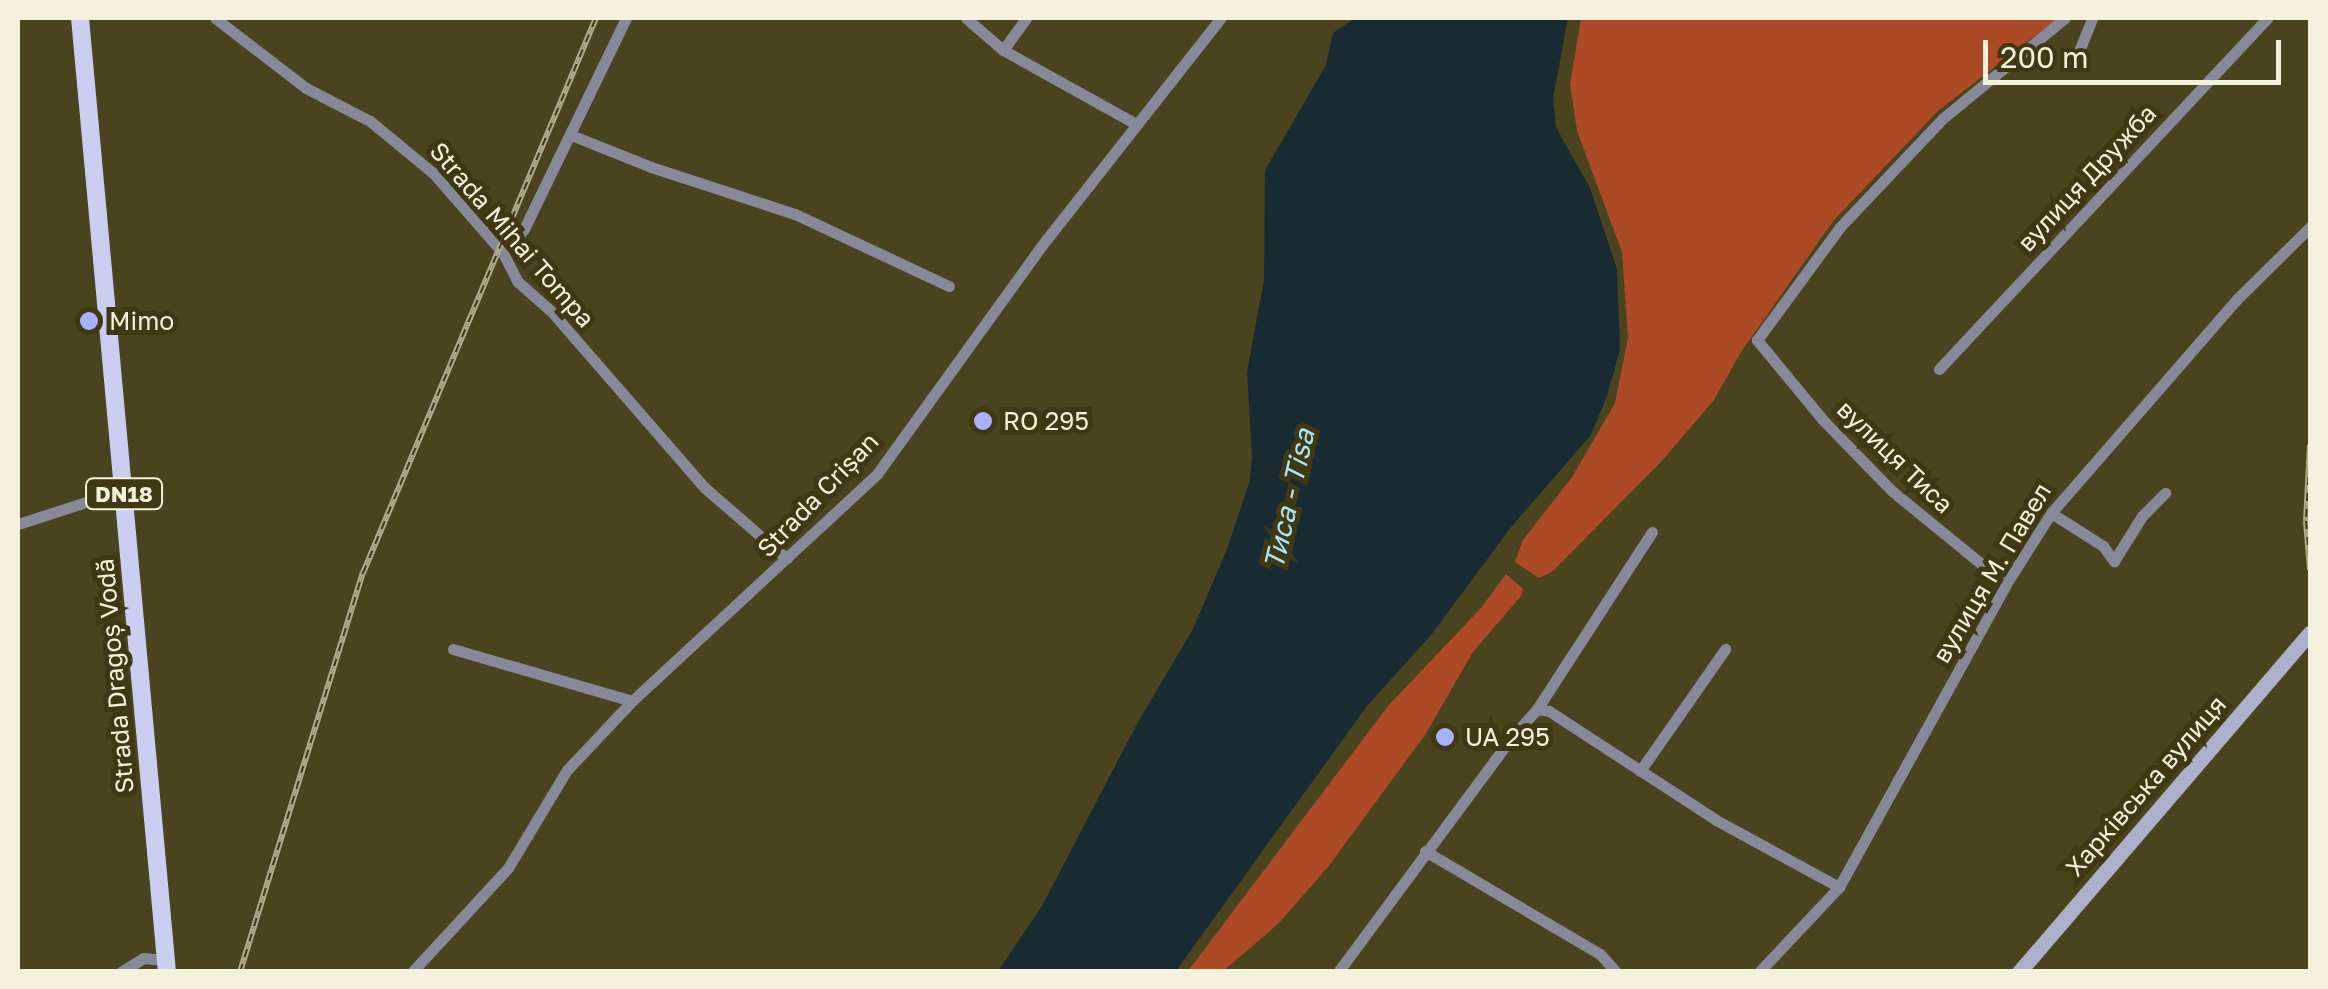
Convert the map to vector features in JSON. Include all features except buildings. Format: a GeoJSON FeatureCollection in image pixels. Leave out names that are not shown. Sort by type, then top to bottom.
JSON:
{"type":"FeatureCollection","features":[{"type":"Feature","properties":{"kind":"main road","name":"Strada Dragoș Vodă"},"geometry":{"type":"LineString","coordinates":[[80,18],[166,966]]}},
{"type":"Feature","properties":{"kind":"street","name":"Strada Mihai Tompa"},"geometry":{"type":"LineString","coordinates":[[216,18],[306,88],[370,121],[412,153],[503,254],[517,281],[551,311],[705,488],[787,559]]}},
{"type":"Feature","properties":{"kind":"street"},"geometry":{"type":"LineString","coordinates":[[503,254],[524,229],[626,18]]}},
{"type":"Feature","properties":{"kind":"street"},"geometry":{"type":"LineString","coordinates":[[966,18],[1003,50],[1136,124]]}},
{"type":"Feature","properties":{"kind":"street"},"geometry":{"type":"LineString","coordinates":[[1003,50],[1026,18]]}},
{"type":"Feature","properties":{"kind":"street","name":"Strada Crișan"},"geometry":{"type":"LineString","coordinates":[[412,972],[496,882],[560,778],[632,702],[877,474],[1136,124],[1221,18]]}},
{"type":"Feature","properties":{"kind":"street","name":"вулиця Тиса"},"geometry":{"type":"LineString","coordinates":[[2006,584],[1892,492],[1757,340],[1840,227],[1942,119],[2065,18]]}},
{"type":"Feature","properties":{"kind":"street"},"geometry":{"type":"LineString","coordinates":[[2079,51],[2092,18]]}},
{"type":"Feature","properties":{"kind":"street","name":"вулиця Дружба"},"geometry":{"type":"LineString","coordinates":[[1939,369],[2268,18]]}},
{"type":"Feature","properties":{"kind":"street"},"geometry":{"type":"LineString","coordinates":[[571,135],[651,168],[795,214],[949,286]]}},
{"type":"Feature","properties":{"kind":"street","name":"вулиця М. Павел"},"geometry":{"type":"LineString","coordinates":[[1758,972],[1839,887],[2006,584],[2051,513],[2237,298],[2310,227]]}},
{"type":"Feature","properties":{"kind":"street"},"geometry":{"type":"LineString","coordinates":[[18,524],[124,490]]}},
{"type":"Feature","properties":{"kind":"street"},"geometry":{"type":"LineString","coordinates":[[2051,513],[2103,546],[2114,561],[2142,516],[2165,493]]}},
{"type":"Feature","properties":{"kind":"street"},"geometry":{"type":"LineString","coordinates":[[1338,972],[1537,709],[1652,532]]}},
{"type":"Feature","properties":{"kind":"street","name":"Харківська вулиця"},"geometry":{"type":"LineString","coordinates":[[2019,972],[2310,633]]}},
{"type":"Feature","properties":{"kind":"street"},"geometry":{"type":"LineString","coordinates":[[453,649],[632,702]]}},
{"type":"Feature","properties":{"kind":"street"},"geometry":{"type":"LineString","coordinates":[[1640,772],[1725,650]]}},
{"type":"Feature","properties":{"kind":"street"},"geometry":{"type":"LineString","coordinates":[[1537,709],[1548,711],[1716,820],[1839,887]]}},
{"type":"Feature","properties":{"kind":"street"},"geometry":{"type":"LineString","coordinates":[[1426,851],[1600,954],[1616,972]]}},
{"type":"Feature","properties":{"kind":"street"},"geometry":{"type":"LineString","coordinates":[[121,972],[142,958],[166,966]]}},
{"type":"Feature","properties":{"kind":"shaded area"},"geometry":{"type":"Polygon","coordinates":[[[1581,18],[2058,18],[1938,111],[1834,220],[1741,352],[1714,400],[1660,463],[1552,572],[1539,578],[1515,562],[1523,540],[1572,477],[1615,403],[1628,338],[1622,252],[1577,131],[1570,84],[1581,18]]]}},
{"type":"Feature","properties":{"kind":"shaded area"},"geometry":{"type":"Polygon","coordinates":[[[1506,574],[1523,589],[1521,596],[1473,652],[1425,735],[1328,867],[1278,924],[1223,971],[1188,971],[1388,706],[1481,608],[1506,574]]]}},
{"type":"Feature","properties":{"kind":"water","name":"Тиса - Tisa"},"geometry":{"type":"Polygon","coordinates":[[[1355,18],[1568,18],[1553,98],[1556,127],[1590,188],[1617,269],[1620,349],[1607,396],[1591,435],[1512,526],[1431,635],[1367,706],[1176,971],[998,971],[1042,906],[1138,722],[1193,629],[1227,549],[1250,480],[1247,372],[1264,280],[1265,170],[1326,65],[1333,33],[1355,18]]]}},
{"type":"Feature","properties":{"kind":"railway"},"geometry":{"type":"LineString","coordinates":[[240,972],[363,573],[596,18]]}},
{"type":"Feature","properties":{"kind":"railway"},"geometry":{"type":"LineString","coordinates":[[2310,445],[2306,521],[2310,570]]}},
{"type":"Feature","properties":{"kind":"place","name":"Mimo"},"geometry":{"type":"Point","coordinates":[89,321]}},
{"type":"Feature","properties":{"kind":"place","name":"RO 295"},"geometry":{"type":"Point","coordinates":[983,421]}},
{"type":"Feature","properties":{"kind":"place","name":"UA 295"},"geometry":{"type":"Point","coordinates":[1445,737]}}]}
